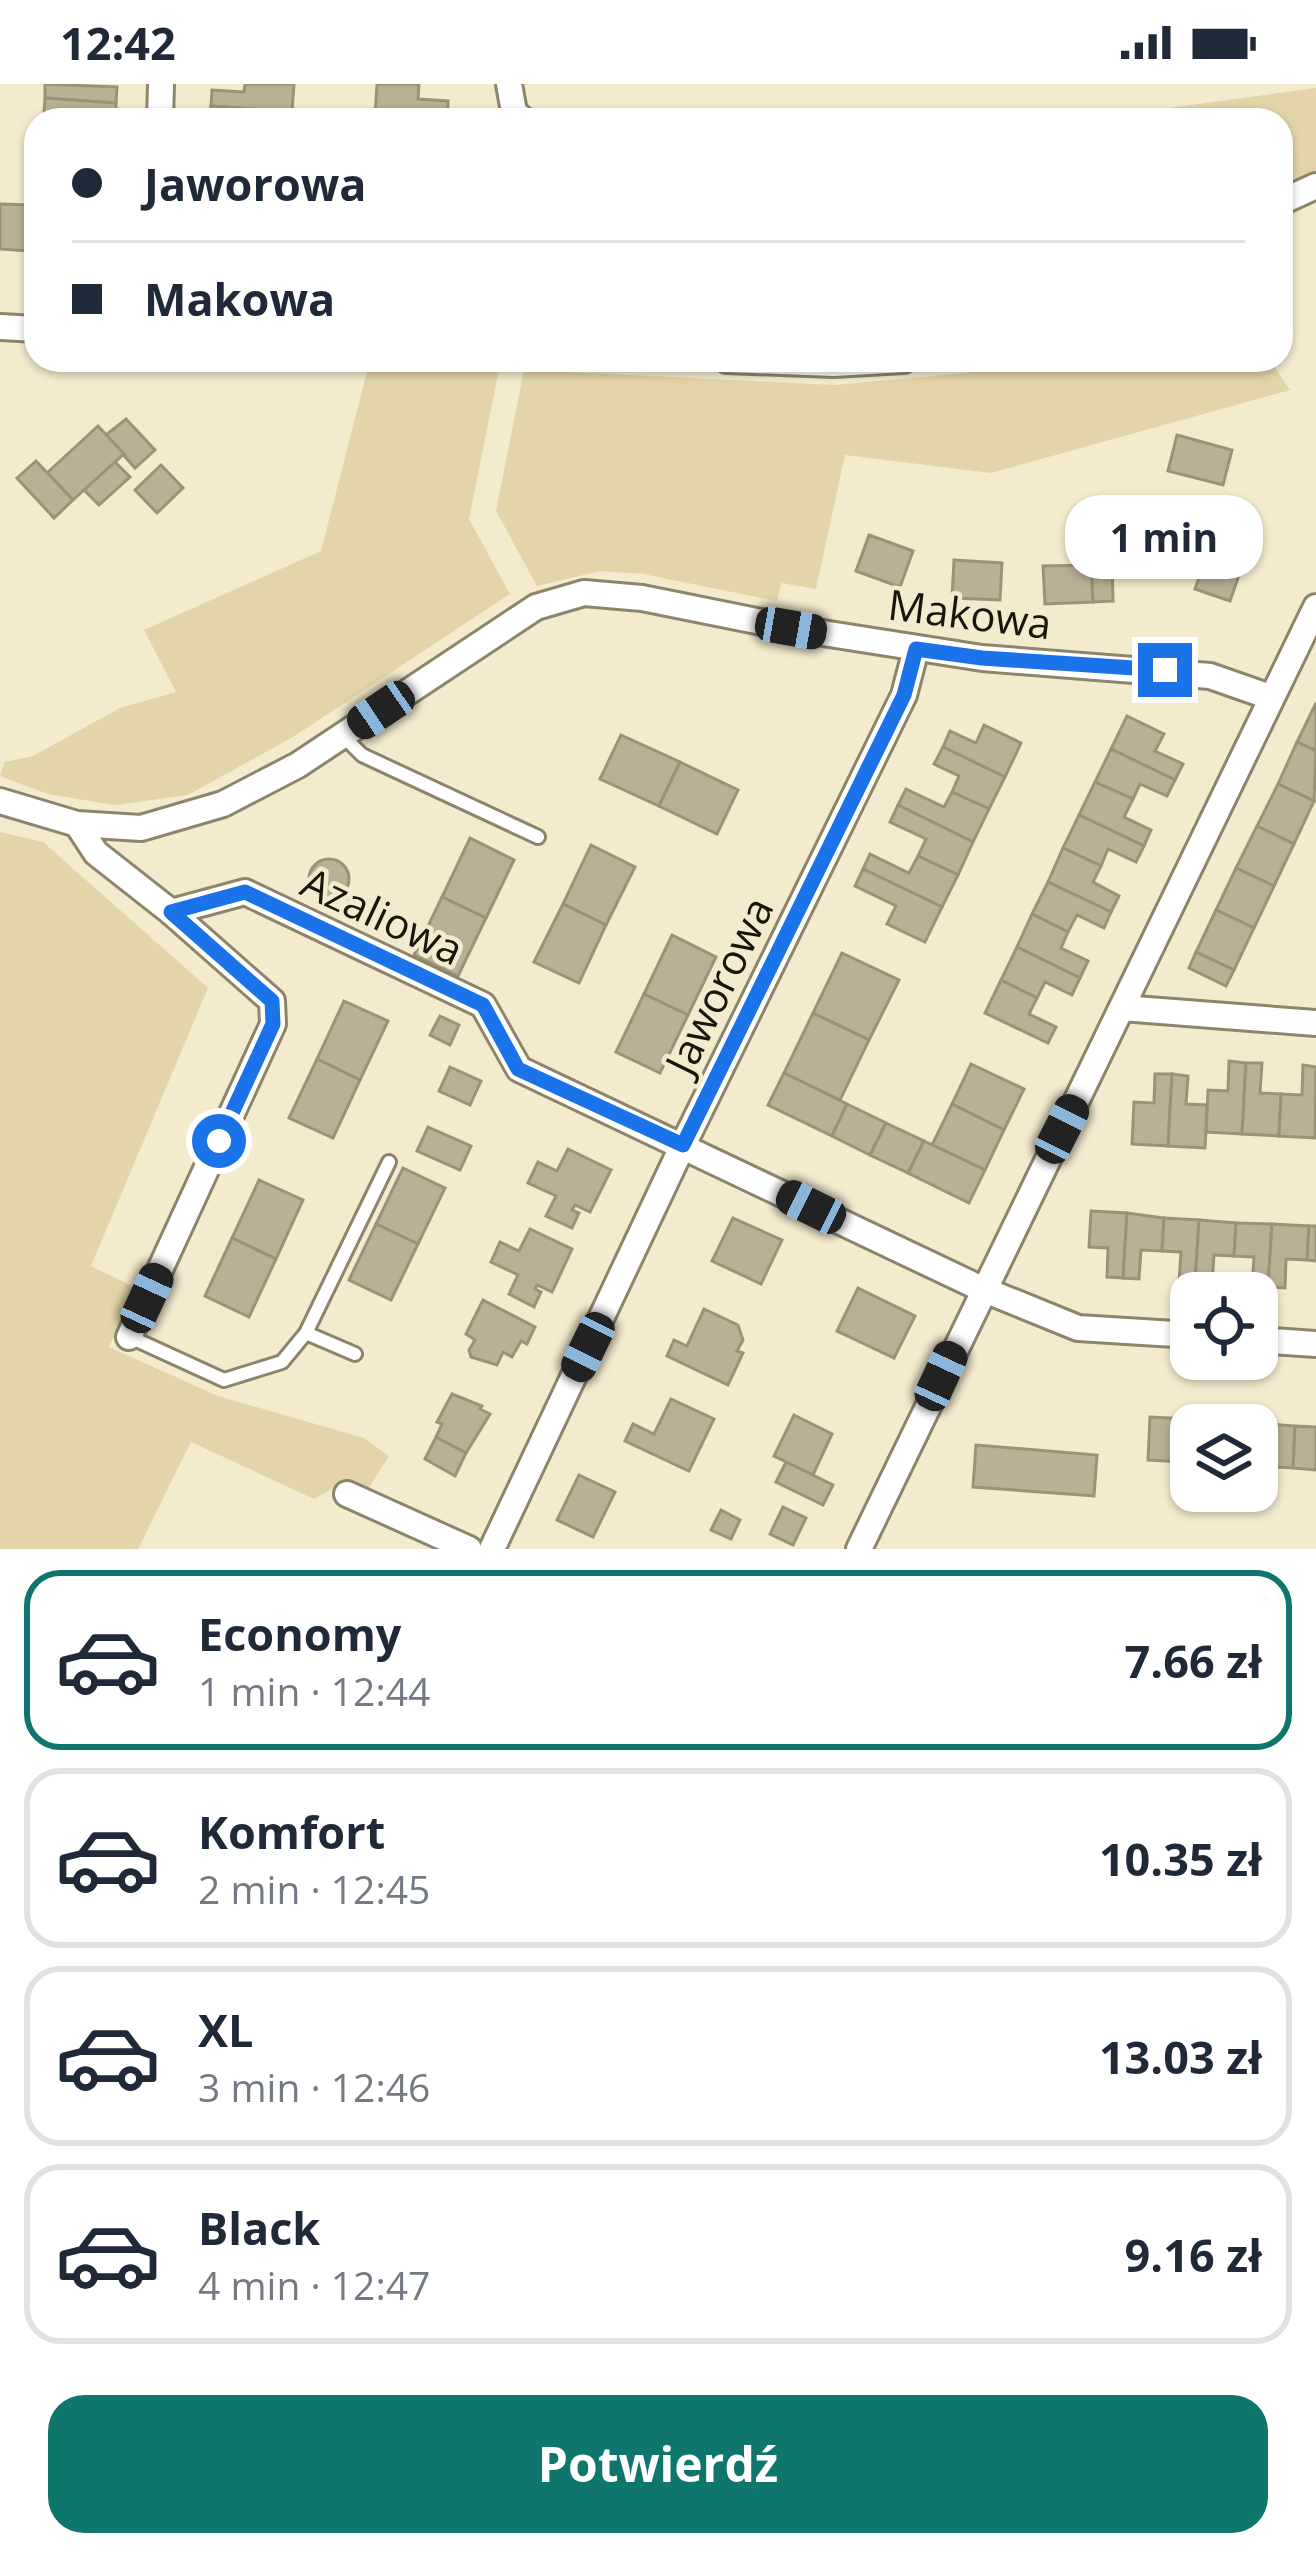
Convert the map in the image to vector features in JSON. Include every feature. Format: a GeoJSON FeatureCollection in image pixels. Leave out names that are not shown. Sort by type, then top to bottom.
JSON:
{"type":"FeatureCollection","features":[{"type":"Feature","properties":{"kind":"street","name":"Makowa"},"geometry":{"type":"LineString","coordinates":[[0,801],[77,824],[141,828],[223,804],[298,765],[536,607],[584,593],[641,598],[916,649],[1210,676],[1270,697]]}},
{"type":"Feature","properties":{"kind":"street"},"geometry":{"type":"LineString","coordinates":[[859,1549],[1316,607]]}},
{"type":"Feature","properties":{"kind":"street","name":"Jaworowa"},"geometry":{"type":"LineString","coordinates":[[492,1549],[904,695],[916,649]]}},
{"type":"Feature","properties":{"kind":"street"},"geometry":{"type":"LineString","coordinates":[[77,824],[96,853],[272,1001],[273,1024],[129,1336]]}},
{"type":"Feature","properties":{"kind":"street","name":"Azaliowa"},"geometry":{"type":"LineString","coordinates":[[171,912],[245,892],[483,1005],[518,1069],[982,1289],[1078,1328],[1170,1334]]}},
{"type":"Feature","properties":{"kind":"street"},"geometry":{"type":"LineString","coordinates":[[1122,1008],[1316,1023]]}},
{"type":"Feature","properties":{"kind":"street"},"geometry":{"type":"LineString","coordinates":[[1278,1341],[1316,1344]]}},
{"type":"Feature","properties":{"kind":"street"},"geometry":{"type":"LineString","coordinates":[[346,1494],[469,1549]]}},
{"type":"Feature","properties":{"kind":"lane"},"geometry":{"type":"LineString","coordinates":[[343,736],[362,755],[538,837]]}},
{"type":"Feature","properties":{"kind":"lane"},"geometry":{"type":"LineString","coordinates":[[129,1336],[224,1381],[282,1362],[306,1333],[389,1162]]}},
{"type":"Feature","properties":{"kind":"lane"},"geometry":{"type":"LineString","coordinates":[[306,1333],[355,1354]]}},
{"type":"Feature","properties":{"kind":"shaded area"},"geometry":{"type":"Polygon","coordinates":[[[1316,88],[1316,172],[1293,182],[1293,108],[1168,108],[1316,88]]]}},
{"type":"Feature","properties":{"kind":"shaded area"},"geometry":{"type":"Polygon","coordinates":[[[367,372],[499,372],[469,519],[510,594],[293,737],[188,795],[115,805],[48,794],[0,776],[5,762],[33,756],[120,708],[176,692],[144,630],[321,551],[367,372]]]}},
{"type":"Feature","properties":{"kind":"shaded area"},"geometry":{"type":"Polygon","coordinates":[[[524,372],[835,385],[966,373],[1278,372],[1290,390],[991,473],[845,455],[816,589],[781,583],[777,601],[643,574],[601,571],[537,586],[496,511],[524,372]]]}},
{"type":"Feature","properties":{"kind":"shaded area"},"geometry":{"type":"Polygon","coordinates":[[[0,832],[43,842],[208,988],[91,1266],[136,1288],[109,1347],[218,1396],[364,1438],[389,1456],[368,1489],[336,1487],[314,1499],[191,1442],[138,1549],[0,1549],[0,832]]]}},
{"type":"Feature","properties":{"kind":"building"},"geometry":{"type":"Polygon","coordinates":[[[45,84],[117,87],[116,103],[45,98],[45,84]]]}},
{"type":"Feature","properties":{"kind":"building"},"geometry":{"type":"Polygon","coordinates":[[[245,84],[294,84],[292,108],[211,106],[212,90],[244,92],[245,84]]]}},
{"type":"Feature","properties":{"kind":"building"},"geometry":{"type":"Polygon","coordinates":[[[377,84],[419,84],[418,99],[448,101],[448,108],[375,108],[377,84]]]}},
{"type":"Feature","properties":{"kind":"building"},"geometry":{"type":"Polygon","coordinates":[[[45,98],[116,103],[116,108],[44,108],[45,98]]]}},
{"type":"Feature","properties":{"kind":"building"},"geometry":{"type":"Polygon","coordinates":[[[0,204],[24,205],[24,251],[0,249],[0,204]]]}},
{"type":"Feature","properties":{"kind":"building"},"geometry":{"type":"Polygon","coordinates":[[[126,419],[155,450],[135,468],[106,435],[126,419]]]}},
{"type":"Feature","properties":{"kind":"building"},"geometry":{"type":"Polygon","coordinates":[[[98,426],[124,454],[73,500],[47,473],[98,426]]]}},
{"type":"Feature","properties":{"kind":"building"},"geometry":{"type":"Polygon","coordinates":[[[1177,435],[1232,450],[1223,485],[1168,471],[1177,435]]]}},
{"type":"Feature","properties":{"kind":"building"},"geometry":{"type":"Polygon","coordinates":[[[36,461],[73,500],[54,518],[17,478],[36,461]]]}},
{"type":"Feature","properties":{"kind":"building"},"geometry":{"type":"Polygon","coordinates":[[[115,462],[130,477],[99,505],[84,490],[115,462]]]}},
{"type":"Feature","properties":{"kind":"building"},"geometry":{"type":"Polygon","coordinates":[[[161,465],[183,488],[157,513],[135,490],[161,465]]]}},
{"type":"Feature","properties":{"kind":"building"},"geometry":{"type":"Polygon","coordinates":[[[869,535],[913,551],[900,587],[856,571],[869,535]]]}},
{"type":"Feature","properties":{"kind":"building"},"geometry":{"type":"Polygon","coordinates":[[[1211,543],[1246,555],[1230,601],[1195,589],[1211,543]]]}},
{"type":"Feature","properties":{"kind":"building"},"geometry":{"type":"Polygon","coordinates":[[[954,560],[1002,563],[1000,600],[952,598],[954,560]]]}},
{"type":"Feature","properties":{"kind":"building"},"geometry":{"type":"Polygon","coordinates":[[[1112,564],[1113,601],[1093,602],[1091,565],[1112,564]]]}},
{"type":"Feature","properties":{"kind":"building"},"geometry":{"type":"Polygon","coordinates":[[[1091,565],[1093,602],[1045,604],[1043,566],[1091,565]]]}},
{"type":"Feature","properties":{"kind":"building"},"geometry":{"type":"Polygon","coordinates":[[[1316,703],[1316,751],[1297,742],[1316,703]]]}},
{"type":"Feature","properties":{"kind":"building"},"geometry":{"type":"Polygon","coordinates":[[[1127,716],[1164,734],[1155,751],[1183,764],[1175,780],[1111,749],[1127,716]]]}},
{"type":"Feature","properties":{"kind":"building"},"geometry":{"type":"Polygon","coordinates":[[[984,725],[1021,743],[1005,777],[943,747],[950,731],[976,743],[984,725]]]}},
{"type":"Feature","properties":{"kind":"building"},"geometry":{"type":"Polygon","coordinates":[[[621,735],[680,762],[659,806],[600,779],[621,735]]]}},
{"type":"Feature","properties":{"kind":"building"},"geometry":{"type":"Polygon","coordinates":[[[1297,742],[1316,751],[1314,801],[1278,784],[1297,742]]]}},
{"type":"Feature","properties":{"kind":"building"},"geometry":{"type":"Polygon","coordinates":[[[943,747],[1005,777],[989,809],[952,792],[959,776],[934,764],[943,747]]]}},
{"type":"Feature","properties":{"kind":"building"},"geometry":{"type":"Polygon","coordinates":[[[1111,749],[1175,780],[1167,796],[1140,784],[1133,799],[1095,782],[1111,749]]]}},
{"type":"Feature","properties":{"kind":"building"},"geometry":{"type":"Polygon","coordinates":[[[680,762],[738,790],[717,834],[659,806],[680,762]]]}},
{"type":"Feature","properties":{"kind":"building"},"geometry":{"type":"Polygon","coordinates":[[[1095,782],[1133,799],[1124,817],[1151,830],[1144,846],[1079,815],[1095,782]]]}},
{"type":"Feature","properties":{"kind":"building"},"geometry":{"type":"Polygon","coordinates":[[[1278,784],[1314,801],[1294,844],[1257,826],[1278,784]]]}},
{"type":"Feature","properties":{"kind":"building"},"geometry":{"type":"Polygon","coordinates":[[[906,789],[944,807],[952,792],[989,809],[973,842],[898,805],[906,789]]]}},
{"type":"Feature","properties":{"kind":"building"},"geometry":{"type":"Polygon","coordinates":[[[898,805],[973,842],[958,875],[918,856],[926,839],[890,822],[898,805]]]}},
{"type":"Feature","properties":{"kind":"building"},"geometry":{"type":"Polygon","coordinates":[[[1079,815],[1144,846],[1136,862],[1108,849],[1101,866],[1063,848],[1079,815]]]}},
{"type":"Feature","properties":{"kind":"building"},"geometry":{"type":"Polygon","coordinates":[[[1257,826],[1294,844],[1274,886],[1236,868],[1257,826]]]}},
{"type":"Feature","properties":{"kind":"building"},"geometry":{"type":"Polygon","coordinates":[[[470,838],[514,860],[486,918],[442,897],[470,838]]]}},
{"type":"Feature","properties":{"kind":"building"},"geometry":{"type":"Polygon","coordinates":[[[591,845],[635,867],[606,925],[563,904],[591,845]]]}},
{"type":"Feature","properties":{"kind":"building"},"geometry":{"type":"Polygon","coordinates":[[[1063,848],[1101,866],[1093,882],[1119,896],[1111,912],[1048,882],[1063,848]]]}},
{"type":"Feature","properties":{"kind":"building"},"geometry":{"type":"Polygon","coordinates":[[[870,854],[909,873],[918,856],[958,875],[942,907],[863,869],[870,854]]]}},
{"type":"Feature","properties":{"kind":"building"},"geometry":{"type":"Polygon","coordinates":[[[329,859],[343,865],[349,879],[343,893],[329,899],[315,893],[309,879],[315,865],[329,859]]]}},
{"type":"Feature","properties":{"kind":"building"},"geometry":{"type":"Polygon","coordinates":[[[1236,868],[1274,886],[1254,928],[1216,910],[1236,868]]]}},
{"type":"Feature","properties":{"kind":"building"},"geometry":{"type":"Polygon","coordinates":[[[863,869],[942,907],[925,942],[887,924],[896,906],[855,886],[863,869]]]}},
{"type":"Feature","properties":{"kind":"building"},"geometry":{"type":"Polygon","coordinates":[[[1048,882],[1111,912],[1104,928],[1077,915],[1068,932],[1032,914],[1048,882]]]}},
{"type":"Feature","properties":{"kind":"building"},"geometry":{"type":"Polygon","coordinates":[[[352,894],[366,901],[359,916],[345,909],[352,894]]]}},
{"type":"Feature","properties":{"kind":"building"},"geometry":{"type":"Polygon","coordinates":[[[442,897],[486,918],[458,976],[414,955],[442,897]]]}},
{"type":"Feature","properties":{"kind":"building"},"geometry":{"type":"Polygon","coordinates":[[[563,904],[606,925],[579,983],[534,962],[563,904]]]}},
{"type":"Feature","properties":{"kind":"building"},"geometry":{"type":"Polygon","coordinates":[[[1216,910],[1254,928],[1234,970],[1196,952],[1216,910]]]}},
{"type":"Feature","properties":{"kind":"building"},"geometry":{"type":"Polygon","coordinates":[[[1032,914],[1068,932],[1061,948],[1088,961],[1080,978],[1017,947],[1032,914]]]}},
{"type":"Feature","properties":{"kind":"building"},"geometry":{"type":"Polygon","coordinates":[[[672,935],[716,957],[688,1015],[644,994],[672,935]]]}},
{"type":"Feature","properties":{"kind":"building"},"geometry":{"type":"Polygon","coordinates":[[[1017,947],[1080,978],[1072,995],[1045,982],[1037,998],[1001,980],[1017,947]]]}},
{"type":"Feature","properties":{"kind":"building"},"geometry":{"type":"Polygon","coordinates":[[[1196,952],[1234,970],[1226,986],[1189,968],[1196,952]]]}},
{"type":"Feature","properties":{"kind":"building"},"geometry":{"type":"Polygon","coordinates":[[[842,953],[899,980],[869,1040],[813,1013],[842,953]]]}},
{"type":"Feature","properties":{"kind":"building"},"geometry":{"type":"Polygon","coordinates":[[[1001,980],[1037,998],[1029,1014],[1056,1027],[1048,1043],[985,1013],[1001,980]]]}},
{"type":"Feature","properties":{"kind":"building"},"geometry":{"type":"Polygon","coordinates":[[[644,994],[688,1015],[660,1073],[616,1052],[644,994]]]}},
{"type":"Feature","properties":{"kind":"building"},"geometry":{"type":"Polygon","coordinates":[[[344,1001],[388,1021],[360,1080],[317,1059],[344,1001]]]}},
{"type":"Feature","properties":{"kind":"building"},"geometry":{"type":"Polygon","coordinates":[[[813,1013],[869,1040],[840,1100],[784,1073],[813,1013]]]}},
{"type":"Feature","properties":{"kind":"building"},"geometry":{"type":"Polygon","coordinates":[[[440,1016],[459,1025],[450,1045],[430,1035],[440,1016]]]}},
{"type":"Feature","properties":{"kind":"building"},"geometry":{"type":"Polygon","coordinates":[[[317,1059],[360,1080],[333,1138],[289,1118],[317,1059]]]}},
{"type":"Feature","properties":{"kind":"building"},"geometry":{"type":"Polygon","coordinates":[[[1229,1061],[1246,1063],[1242,1134],[1206,1132],[1208,1090],[1228,1091],[1229,1061]]]}},
{"type":"Feature","properties":{"kind":"building"},"geometry":{"type":"Polygon","coordinates":[[[1246,1063],[1262,1063],[1260,1093],[1281,1094],[1279,1136],[1242,1134],[1246,1063]]]}},
{"type":"Feature","properties":{"kind":"building"},"geometry":{"type":"Polygon","coordinates":[[[971,1064],[1024,1089],[1004,1130],[952,1104],[971,1064]]]}},
{"type":"Feature","properties":{"kind":"building"},"geometry":{"type":"Polygon","coordinates":[[[1303,1065],[1316,1067],[1315,1138],[1279,1136],[1281,1094],[1302,1095],[1303,1065]]]}},
{"type":"Feature","properties":{"kind":"building"},"geometry":{"type":"Polygon","coordinates":[[[450,1067],[481,1081],[470,1105],[439,1091],[450,1067]]]}},
{"type":"Feature","properties":{"kind":"building"},"geometry":{"type":"Polygon","coordinates":[[[784,1073],[847,1104],[832,1136],[768,1105],[784,1073]]]}},
{"type":"Feature","properties":{"kind":"building"},"geometry":{"type":"Polygon","coordinates":[[[1155,1074],[1172,1074],[1168,1146],[1132,1144],[1134,1102],[1154,1103],[1155,1074]]]}},
{"type":"Feature","properties":{"kind":"building"},"geometry":{"type":"Polygon","coordinates":[[[1172,1074],[1188,1076],[1186,1104],[1207,1105],[1205,1148],[1168,1146],[1172,1074]]]}},
{"type":"Feature","properties":{"kind":"building"},"geometry":{"type":"Polygon","coordinates":[[[847,1104],[886,1123],[870,1155],[832,1136],[847,1104]]]}},
{"type":"Feature","properties":{"kind":"building"},"geometry":{"type":"Polygon","coordinates":[[[952,1104],[1004,1130],[985,1170],[932,1145],[952,1104]]]}},
{"type":"Feature","properties":{"kind":"building"},"geometry":{"type":"Polygon","coordinates":[[[886,1123],[924,1141],[908,1173],[870,1155],[886,1123]]]}},
{"type":"Feature","properties":{"kind":"building"},"geometry":{"type":"Polygon","coordinates":[[[428,1127],[471,1146],[460,1170],[417,1151],[428,1127]]]}},
{"type":"Feature","properties":{"kind":"building"},"geometry":{"type":"Polygon","coordinates":[[[924,1141],[985,1170],[969,1203],[908,1173],[924,1141]]]}},
{"type":"Feature","properties":{"kind":"building"},"geometry":{"type":"Polygon","coordinates":[[[568,1149],[611,1170],[590,1212],[575,1205],[572,1210],[579,1213],[572,1228],[546,1216],[556,1196],[528,1183],[538,1162],[557,1171],[568,1149]]]}},
{"type":"Feature","properties":{"kind":"building"},"geometry":{"type":"Polygon","coordinates":[[[403,1168],[445,1188],[418,1244],[376,1224],[403,1168]]]}},
{"type":"Feature","properties":{"kind":"building"},"geometry":{"type":"Polygon","coordinates":[[[259,1180],[303,1200],[276,1259],[232,1238],[259,1180]]]}},
{"type":"Feature","properties":{"kind":"building"},"geometry":{"type":"Polygon","coordinates":[[[1091,1211],[1127,1213],[1123,1278],[1107,1277],[1108,1248],[1089,1247],[1091,1211]]]}},
{"type":"Feature","properties":{"kind":"building"},"geometry":{"type":"Polygon","coordinates":[[[1127,1213],[1164,1218],[1162,1251],[1141,1250],[1139,1279],[1123,1278],[1127,1213]]]}},
{"type":"Feature","properties":{"kind":"building"},"geometry":{"type":"Polygon","coordinates":[[[733,1218],[782,1240],[761,1284],[712,1261],[733,1218]]]}},
{"type":"Feature","properties":{"kind":"building"},"geometry":{"type":"Polygon","coordinates":[[[1164,1218],[1199,1220],[1196,1272],[1180,1272],[1181,1252],[1162,1251],[1164,1218]]]}},
{"type":"Feature","properties":{"kind":"building"},"geometry":{"type":"Polygon","coordinates":[[[1199,1220],[1236,1223],[1234,1256],[1214,1255],[1213,1272],[1196,1272],[1199,1220]]]}},
{"type":"Feature","properties":{"kind":"building"},"geometry":{"type":"Polygon","coordinates":[[[1236,1223],[1272,1224],[1269,1272],[1253,1272],[1254,1257],[1234,1256],[1236,1223]]]}},
{"type":"Feature","properties":{"kind":"building"},"geometry":{"type":"Polygon","coordinates":[[[376,1224],[418,1244],[391,1300],[349,1280],[376,1224]]]}},
{"type":"Feature","properties":{"kind":"building"},"geometry":{"type":"Polygon","coordinates":[[[1272,1224],[1309,1226],[1307,1260],[1286,1259],[1285,1288],[1278,1288],[1278,1272],[1269,1272],[1272,1224]]]}},
{"type":"Feature","properties":{"kind":"building"},"geometry":{"type":"Polygon","coordinates":[[[1309,1226],[1316,1226],[1316,1261],[1307,1260],[1309,1226]]]}},
{"type":"Feature","properties":{"kind":"building"},"geometry":{"type":"Polygon","coordinates":[[[530,1229],[572,1249],[552,1292],[537,1285],[535,1289],[541,1292],[534,1307],[509,1294],[518,1275],[491,1262],[500,1242],[519,1251],[530,1229]]]}},
{"type":"Feature","properties":{"kind":"building"},"geometry":{"type":"Polygon","coordinates":[[[232,1238],[276,1259],[249,1317],[205,1296],[232,1238]]]}},
{"type":"Feature","properties":{"kind":"building"},"geometry":{"type":"Polygon","coordinates":[[[858,1288],[915,1316],[894,1358],[837,1331],[858,1288]]]}},
{"type":"Feature","properties":{"kind":"building"},"geometry":{"type":"Polygon","coordinates":[[[483,1300],[535,1327],[527,1344],[521,1341],[512,1357],[503,1352],[497,1365],[471,1357],[469,1350],[475,1340],[466,1334],[483,1300]]]}},
{"type":"Feature","properties":{"kind":"building"},"geometry":{"type":"Polygon","coordinates":[[[704,1309],[738,1325],[743,1340],[737,1351],[743,1353],[728,1385],[667,1356],[674,1340],[687,1346],[704,1309]]]}},
{"type":"Feature","properties":{"kind":"building"},"geometry":{"type":"Polygon","coordinates":[[[452,1394],[490,1414],[466,1453],[436,1437],[442,1424],[437,1422],[452,1394]]]}},
{"type":"Feature","properties":{"kind":"building"},"geometry":{"type":"Polygon","coordinates":[[[671,1399],[714,1419],[689,1471],[625,1441],[633,1424],[654,1434],[671,1399]]]}},
{"type":"Feature","properties":{"kind":"building"},"geometry":{"type":"Polygon","coordinates":[[[794,1415],[832,1434],[813,1475],[774,1456],[794,1415]]]}},
{"type":"Feature","properties":{"kind":"building"},"geometry":{"type":"Polygon","coordinates":[[[1150,1417],[1170,1418],[1170,1461],[1148,1460],[1150,1417]]]}},
{"type":"Feature","properties":{"kind":"building"},"geometry":{"type":"Polygon","coordinates":[[[1278,1425],[1295,1426],[1293,1468],[1278,1467],[1278,1425]]]}},
{"type":"Feature","properties":{"kind":"building"},"geometry":{"type":"Polygon","coordinates":[[[1295,1426],[1316,1427],[1316,1470],[1293,1468],[1295,1426]]]}},
{"type":"Feature","properties":{"kind":"building"},"geometry":{"type":"Polygon","coordinates":[[[436,1437],[466,1453],[455,1476],[425,1459],[436,1437]]]}},
{"type":"Feature","properties":{"kind":"building"},"geometry":{"type":"Polygon","coordinates":[[[976,1445],[1097,1455],[1094,1496],[973,1487],[976,1445]]]}},
{"type":"Feature","properties":{"kind":"building"},"geometry":{"type":"Polygon","coordinates":[[[786,1462],[833,1485],[823,1505],[776,1482],[786,1462]]]}},
{"type":"Feature","properties":{"kind":"building"},"geometry":{"type":"Polygon","coordinates":[[[579,1475],[615,1492],[593,1537],[557,1520],[579,1475]]]}},
{"type":"Feature","properties":{"kind":"building"},"geometry":{"type":"Polygon","coordinates":[[[783,1507],[806,1518],[793,1545],[770,1534],[783,1507]]]}},
{"type":"Feature","properties":{"kind":"building"},"geometry":{"type":"Polygon","coordinates":[[[721,1510],[740,1520],[731,1539],[711,1530],[721,1510]]]}},
{"type":"Feature","properties":{"kind":"route"},"geometry":{"type":"LineString","coordinates":[[219,1141],[273,1024],[272,1001],[171,912],[245,892],[483,1005],[518,1069],[683,1145],[904,695],[916,649],[1165,670]]}}]}
